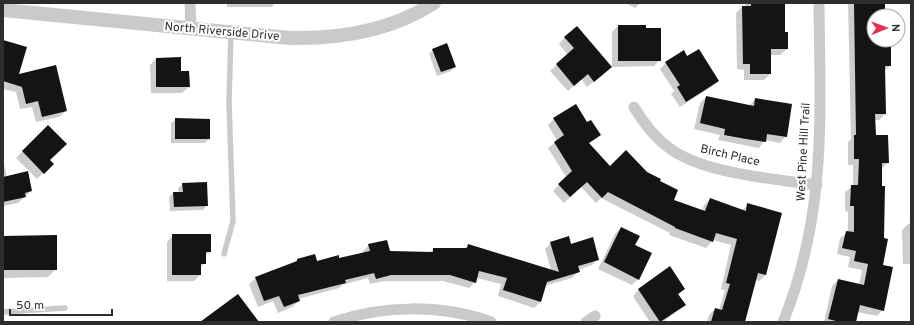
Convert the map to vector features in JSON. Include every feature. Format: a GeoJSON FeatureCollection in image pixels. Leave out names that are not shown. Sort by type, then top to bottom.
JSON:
{"type":"FeatureCollection","features":[{"type":"Feature","properties":{"kind":"street"},"geometry":{"type":"LineString","coordinates":[[190,3],[191,29]]}},
{"type":"Feature","properties":{"kind":"street","name":"North Riverside Drive"},"geometry":{"type":"LineString","coordinates":[[3,10],[231,33],[296,38],[321,38],[352,34],[399,21],[434,3]]}},
{"type":"Feature","properties":{"kind":"street","name":"West Pine Hill Trail"},"geometry":{"type":"LineString","coordinates":[[783,322],[802,267],[811,228],[818,185],[820,143],[819,3]]}},
{"type":"Feature","properties":{"kind":"street","name":"Birch Place"},"geometry":{"type":"LineString","coordinates":[[634,107],[658,139],[672,151],[689,160],[719,169],[755,176],[818,185]]}},
{"type":"Feature","properties":{"kind":"street"},"geometry":{"type":"LineString","coordinates":[[334,322],[372,312],[417,309],[461,314],[490,322]]}},
{"type":"Feature","properties":{"kind":"lane"},"geometry":{"type":"LineString","coordinates":[[224,254],[232,221],[229,102],[231,33]]}},
{"type":"Feature","properties":{"kind":"lane"},"geometry":{"type":"LineString","coordinates":[[3,312],[65,308]]}},
{"type":"Feature","properties":{"kind":"building"},"geometry":{"type":"Polygon","coordinates":[[[751,3],[785,4],[785,32],[788,32],[788,49],[771,49],[771,74],[750,74],[750,64],[743,64],[742,6],[751,6],[751,3]]]}},
{"type":"Feature","properties":{"kind":"building"},"geometry":{"type":"Polygon","coordinates":[[[854,3],[885,3],[885,8],[866,8],[866,48],[891,48],[891,66],[885,66],[886,114],[875,114],[876,135],[888,135],[889,163],[882,163],[882,186],[885,186],[884,238],[888,239],[883,265],[893,267],[884,311],[860,305],[856,322],[840,322],[828,319],[838,279],[864,285],[868,264],[854,261],[856,251],[842,248],[846,231],[854,232],[854,206],[850,206],[851,185],[858,185],[859,159],[854,159],[854,135],[856,135],[854,3]]]}},
{"type":"Feature","properties":{"kind":"building"},"geometry":{"type":"Polygon","coordinates":[[[618,25],[646,25],[646,28],[661,28],[661,61],[618,61],[618,25]]]}},
{"type":"Feature","properties":{"kind":"building"},"geometry":{"type":"Polygon","coordinates":[[[577,26],[612,67],[594,82],[588,74],[574,86],[556,64],[574,48],[564,37],[577,26]]]}},
{"type":"Feature","properties":{"kind":"building"},"geometry":{"type":"Polygon","coordinates":[[[3,40],[27,47],[19,74],[56,65],[67,111],[42,117],[38,101],[26,104],[22,87],[3,81],[3,40]]]}},
{"type":"Feature","properties":{"kind":"building"},"geometry":{"type":"Polygon","coordinates":[[[447,43],[456,67],[441,72],[432,49],[447,43]]]}},
{"type":"Feature","properties":{"kind":"building"},"geometry":{"type":"Polygon","coordinates":[[[699,49],[719,81],[686,102],[677,87],[680,85],[665,62],[684,50],[687,56],[699,49]]]}},
{"type":"Feature","properties":{"kind":"building"},"geometry":{"type":"Polygon","coordinates":[[[181,57],[181,71],[189,71],[190,87],[156,87],[156,58],[181,57]]]}},
{"type":"Feature","properties":{"kind":"building"},"geometry":{"type":"Polygon","coordinates":[[[706,96],[754,106],[755,98],[792,104],[787,137],[767,134],[766,142],[746,139],[724,135],[725,129],[700,123],[706,96]]]}},
{"type":"Feature","properties":{"kind":"building"},"geometry":{"type":"Polygon","coordinates":[[[576,104],[587,122],[591,120],[601,135],[589,143],[610,166],[626,150],[647,172],[661,179],[660,181],[678,190],[674,200],[705,211],[710,198],[746,211],[747,203],[782,213],[766,275],[758,273],[745,322],[711,322],[715,308],[722,310],[730,284],[726,283],[737,239],[716,233],[713,242],[675,228],[608,192],[602,198],[587,182],[570,197],[558,184],[572,171],[554,142],[564,135],[553,118],[576,104]]]}},
{"type":"Feature","properties":{"kind":"building"},"geometry":{"type":"Polygon","coordinates":[[[175,118],[210,119],[210,139],[175,139],[175,118]]]}},
{"type":"Feature","properties":{"kind":"building"},"geometry":{"type":"Polygon","coordinates":[[[48,125],[67,144],[50,160],[54,164],[44,174],[22,151],[48,125]]]}},
{"type":"Feature","properties":{"kind":"building"},"geometry":{"type":"Polygon","coordinates":[[[28,171],[32,191],[25,193],[26,197],[3,202],[3,177],[28,171]]]}},
{"type":"Feature","properties":{"kind":"building"},"geometry":{"type":"Polygon","coordinates":[[[207,182],[208,206],[174,207],[173,192],[183,192],[182,183],[207,182]]]}},
{"type":"Feature","properties":{"kind":"building"},"geometry":{"type":"Polygon","coordinates":[[[621,227],[640,236],[635,245],[652,253],[639,280],[604,262],[621,227]]]}},
{"type":"Feature","properties":{"kind":"building"},"geometry":{"type":"Polygon","coordinates":[[[172,234],[211,234],[211,252],[206,252],[206,264],[201,264],[201,275],[172,275],[172,234]]]}},
{"type":"Feature","properties":{"kind":"building"},"geometry":{"type":"Polygon","coordinates":[[[57,235],[57,270],[3,270],[3,236],[57,235]]]}},
{"type":"Feature","properties":{"kind":"building"},"geometry":{"type":"Polygon","coordinates":[[[569,236],[571,244],[593,237],[599,260],[578,266],[580,272],[547,282],[541,302],[503,290],[507,278],[479,271],[476,283],[450,275],[391,275],[376,279],[374,273],[345,280],[346,283],[298,295],[300,301],[284,307],[279,296],[264,301],[255,277],[297,261],[297,259],[315,254],[317,261],[339,255],[339,258],[370,251],[368,244],[387,240],[390,251],[433,252],[433,248],[467,248],[468,244],[559,272],[550,242],[569,236]]]}},
{"type":"Feature","properties":{"kind":"building"},"geometry":{"type":"Polygon","coordinates":[[[670,266],[685,289],[678,294],[686,305],[660,322],[638,289],[670,266]]]}},
{"type":"Feature","properties":{"kind":"building"},"geometry":{"type":"Polygon","coordinates":[[[238,294],[259,322],[200,322],[238,294]]]}}]}
